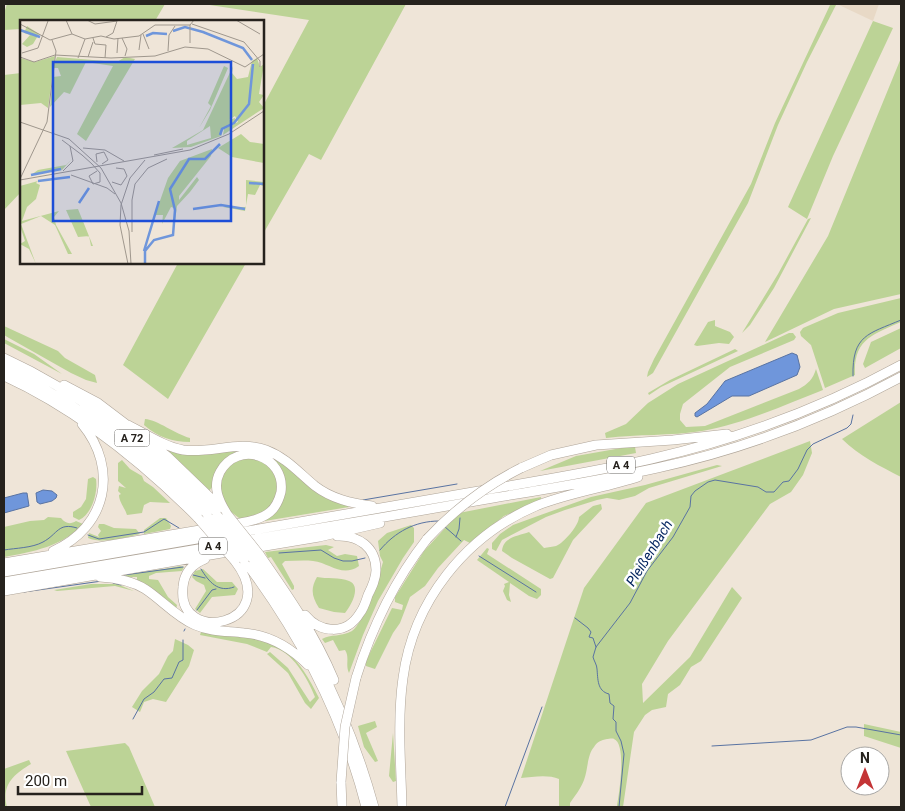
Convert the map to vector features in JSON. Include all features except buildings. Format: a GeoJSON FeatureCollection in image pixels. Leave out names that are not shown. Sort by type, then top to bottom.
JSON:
{"type":"FeatureCollection","features":[{"type":"Feature","properties":{"kind":"highway","name":"A 72"},"geometry":{"type":"LineString","coordinates":[[4,358],[36,374],[95,410],[128,435],[174,473],[207,517]]}},
{"type":"Feature","properties":{"kind":"highway","name":"A 4"},"geometry":{"type":"LineString","coordinates":[[4,572],[620,466],[744,432],[846,392],[901,365]]}},
{"type":"Feature","properties":{"kind":"highway","name":"A 72"},"geometry":{"type":"LineString","coordinates":[[4,367],[64,400],[118,436],[182,492],[248,559],[288,609],[317,659],[336,697],[356,747],[374,807]]}},
{"type":"Feature","properties":{"kind":"highway"},"geometry":{"type":"LineString","coordinates":[[36,374],[82,394],[128,425],[167,456],[227,514]]}},
{"type":"Feature","properties":{"kind":"highway"},"geometry":{"type":"LineString","coordinates":[[4,376],[73,414],[207,517]]}},
{"type":"Feature","properties":{"kind":"highway","name":"A 4"},"geometry":{"type":"LineString","coordinates":[[4,582],[583,483],[658,468],[716,452],[783,430],[861,398],[901,378]]}},
{"type":"Feature","properties":{"kind":"highway"},"geometry":{"type":"LineString","coordinates":[[40,557],[62,547],[84,531],[94,516],[103,490],[104,478],[100,454],[90,434],[73,414]]}},
{"type":"Feature","properties":{"kind":"highway"},"geometry":{"type":"LineString","coordinates":[[128,425],[164,444],[184,450],[241,446],[264,449],[287,461],[326,493],[352,503],[382,507]]}},
{"type":"Feature","properties":{"kind":"highway"},"geometry":{"type":"LineString","coordinates":[[342,807],[341,782],[345,727],[356,678],[369,638],[388,596],[406,566],[427,539],[452,514],[499,479],[551,456],[596,445],[673,440],[744,432]]}},
{"type":"Feature","properties":{"kind":"highway"},"geometry":{"type":"LineString","coordinates":[[4,563],[40,557],[258,518],[269,513],[277,504],[282,485],[276,469],[261,456],[246,454],[232,459],[222,468],[216,482],[218,499],[227,514],[248,559],[317,626],[336,630],[353,622],[360,614],[375,579],[374,556],[370,548],[364,543],[349,537],[319,536]]}},
{"type":"Feature","properties":{"kind":"highway"},"geometry":{"type":"LineString","coordinates":[[402,807],[402,679],[406,658],[420,619],[443,578],[475,544],[500,525],[521,513],[563,497],[637,478],[658,468]]}},
{"type":"Feature","properties":{"kind":"highway"},"geometry":{"type":"LineString","coordinates":[[4,591],[356,529],[422,510]]}},
{"type":"Feature","properties":{"kind":"highway"},"geometry":{"type":"LineString","coordinates":[[226,553],[197,563],[187,573],[183,582],[182,592],[185,604],[194,616],[205,622],[217,623],[227,621],[241,611],[248,590],[248,559]]}},
{"type":"Feature","properties":{"kind":"highway","name":"A 72"},"geometry":{"type":"LineString","coordinates":[[248,559],[315,672],[348,748],[366,807]]}},
{"type":"Feature","properties":{"kind":"highway"},"geometry":{"type":"LineString","coordinates":[[92,576],[125,581],[136,585],[154,596],[181,618],[199,627],[216,631],[263,636],[277,641],[299,656],[315,672]]}},
{"type":"Feature","properties":{"kind":"highway"},"geometry":{"type":"LineString","coordinates":[[295,606],[324,656],[348,718],[356,747]]}},
{"type":"Feature","properties":{"kind":"shaded area"},"geometry":{"type":"Polygon","coordinates":[[[837,4],[879,4],[873,21],[837,4]]]}},
{"type":"Feature","properties":{"kind":"green space"},"geometry":{"type":"Polygon","coordinates":[[[7,4],[165,4],[156,20],[20,20],[20,29],[4,30],[4,13],[7,4]]]}},
{"type":"Feature","properties":{"kind":"green space"},"geometry":{"type":"Polygon","coordinates":[[[203,4],[406,4],[321,160],[309,154],[264,232],[264,104],[309,20],[203,4]]]}},
{"type":"Feature","properties":{"kind":"green space"},"geometry":{"type":"Polygon","coordinates":[[[830,5],[836,5],[778,125],[748,203],[653,373],[647,377],[654,359],[751,184],[775,123],[830,5]]]}},
{"type":"Feature","properties":{"kind":"green space"},"geometry":{"type":"Polygon","coordinates":[[[873,21],[893,28],[833,156],[807,219],[788,207],[873,21]]]}},
{"type":"Feature","properties":{"kind":"green space"},"geometry":{"type":"Polygon","coordinates":[[[901,58],[901,294],[834,309],[765,342],[828,236],[901,58]]]}},
{"type":"Feature","properties":{"kind":"green space"},"geometry":{"type":"Polygon","coordinates":[[[20,73],[20,193],[4,210],[4,75],[20,73]]]}},
{"type":"Feature","properties":{"kind":"green space"},"geometry":{"type":"Polygon","coordinates":[[[811,218],[774,288],[750,325],[742,333],[778,274],[808,219],[811,218]]]}},
{"type":"Feature","properties":{"kind":"green space"},"geometry":{"type":"Polygon","coordinates":[[[177,264],[245,264],[168,399],[123,365],[177,264]]]}},
{"type":"Feature","properties":{"kind":"green space"},"geometry":{"type":"Polygon","coordinates":[[[901,298],[901,322],[867,339],[858,353],[855,363],[855,375],[825,388],[811,345],[801,336],[800,332],[803,328],[838,313],[901,298]]]}},
{"type":"Feature","properties":{"kind":"green space"},"geometry":{"type":"Polygon","coordinates":[[[715,320],[715,326],[730,332],[734,337],[729,344],[694,345],[708,322],[715,320]]]}},
{"type":"Feature","properties":{"kind":"green space"},"geometry":{"type":"Polygon","coordinates":[[[4,326],[58,351],[65,358],[95,375],[97,383],[71,373],[4,335],[4,326]]]}},
{"type":"Feature","properties":{"kind":"green space"},"geometry":{"type":"Polygon","coordinates":[[[901,328],[901,348],[865,368],[863,364],[871,342],[901,328]]]}},
{"type":"Feature","properties":{"kind":"green space"},"geometry":{"type":"Polygon","coordinates":[[[789,333],[793,333],[796,337],[794,340],[730,367],[683,404],[680,420],[686,427],[705,426],[799,389],[810,381],[816,369],[823,390],[764,414],[718,428],[690,433],[606,438],[605,433],[626,424],[648,403],[678,384],[789,333]]]}},
{"type":"Feature","properties":{"kind":"green space"},"geometry":{"type":"Polygon","coordinates":[[[4,339],[34,354],[62,374],[4,343],[4,339]]]}},
{"type":"Feature","properties":{"kind":"green space"},"geometry":{"type":"Polygon","coordinates":[[[735,349],[738,351],[661,387],[649,395],[648,393],[670,380],[735,349]]]}},
{"type":"Feature","properties":{"kind":"green space"},"geometry":{"type":"Polygon","coordinates":[[[901,402],[901,477],[863,456],[842,439],[901,402]]]}},
{"type":"Feature","properties":{"kind":"green space"},"geometry":{"type":"Polygon","coordinates":[[[145,419],[190,438],[190,442],[171,440],[160,436],[144,425],[145,419]]]}},
{"type":"Feature","properties":{"kind":"green space"},"geometry":{"type":"Polygon","coordinates":[[[810,441],[812,453],[803,475],[791,492],[770,504],[668,641],[642,684],[643,703],[690,657],[732,587],[742,598],[701,661],[691,667],[680,685],[668,694],[666,707],[652,710],[645,715],[634,732],[623,807],[617,806],[621,759],[618,743],[613,739],[605,739],[599,742],[592,750],[584,780],[570,803],[570,807],[559,807],[559,779],[545,776],[521,778],[584,588],[646,503],[810,441]]]}},
{"type":"Feature","properties":{"kind":"green space"},"geometry":{"type":"Polygon","coordinates":[[[635,447],[636,453],[540,471],[576,456],[635,447]]]}},
{"type":"Feature","properties":{"kind":"green space"},"geometry":{"type":"Polygon","coordinates":[[[163,448],[258,451],[273,457],[349,507],[252,523],[272,512],[282,502],[284,488],[277,465],[240,452],[209,491],[163,448]]]}},
{"type":"Feature","properties":{"kind":"green space"},"geometry":{"type":"Polygon","coordinates":[[[242,457],[264,461],[275,472],[279,492],[271,508],[250,518],[239,518],[226,508],[219,487],[221,476],[228,466],[242,457]]]}},
{"type":"Feature","properties":{"kind":"green space"},"geometry":{"type":"Polygon","coordinates":[[[122,460],[170,503],[150,502],[144,505],[142,513],[127,515],[120,500],[119,495],[121,494],[118,491],[119,486],[126,488],[118,481],[118,463],[122,460]]]}},
{"type":"Feature","properties":{"kind":"green space"},"geometry":{"type":"Polygon","coordinates":[[[717,465],[722,466],[649,488],[635,496],[619,500],[607,498],[597,500],[546,517],[502,540],[496,551],[492,549],[492,543],[500,534],[513,525],[591,497],[645,485],[717,465]]]}},
{"type":"Feature","properties":{"kind":"green space"},"geometry":{"type":"Polygon","coordinates":[[[93,477],[96,479],[95,497],[91,508],[79,520],[73,517],[73,512],[81,507],[86,499],[88,479],[93,477]]]}},
{"type":"Feature","properties":{"kind":"green space"},"geometry":{"type":"Polygon","coordinates":[[[541,497],[541,500],[504,516],[470,543],[464,540],[438,568],[425,586],[410,597],[400,623],[375,669],[366,666],[366,661],[392,608],[402,610],[403,605],[395,602],[395,597],[424,551],[459,513],[541,497]]]}},
{"type":"Feature","properties":{"kind":"green space"},"geometry":{"type":"Polygon","coordinates":[[[601,504],[602,509],[573,540],[553,578],[550,579],[502,551],[503,546],[508,540],[529,532],[544,548],[556,546],[570,533],[577,524],[579,517],[593,506],[601,504]]]}},
{"type":"Feature","properties":{"kind":"green space"},"geometry":{"type":"Polygon","coordinates":[[[48,517],[61,518],[68,523],[76,521],[83,524],[75,532],[57,543],[26,553],[4,557],[4,527],[44,520],[48,517]]]}},
{"type":"Feature","properties":{"kind":"green space"},"geometry":{"type":"Polygon","coordinates":[[[160,518],[166,518],[171,526],[170,529],[144,534],[144,530],[160,518]]]}},
{"type":"Feature","properties":{"kind":"green space"},"geometry":{"type":"Polygon","coordinates":[[[99,524],[114,528],[136,529],[140,534],[121,539],[94,540],[88,538],[89,533],[99,537],[98,535],[101,531],[98,527],[99,524]]]}},
{"type":"Feature","properties":{"kind":"green space"},"geometry":{"type":"Polygon","coordinates":[[[411,525],[414,528],[414,542],[378,601],[349,673],[345,650],[339,651],[333,640],[325,643],[322,639],[348,633],[357,626],[370,599],[383,562],[380,556],[378,541],[387,533],[411,525]]]}},
{"type":"Feature","properties":{"kind":"green space"},"geometry":{"type":"Polygon","coordinates":[[[326,545],[334,547],[328,550],[337,556],[345,554],[357,556],[359,566],[347,571],[313,561],[285,561],[282,564],[294,586],[292,590],[271,557],[268,558],[265,552],[326,545]]]}},
{"type":"Feature","properties":{"kind":"green space"},"geometry":{"type":"Polygon","coordinates":[[[487,548],[489,549],[487,554],[541,589],[541,595],[537,599],[529,596],[510,583],[509,595],[511,602],[507,600],[503,591],[504,584],[509,582],[477,560],[487,548]]]}},
{"type":"Feature","properties":{"kind":"green space"},"geometry":{"type":"Polygon","coordinates":[[[184,567],[182,571],[156,573],[149,576],[149,579],[158,580],[168,597],[177,605],[176,609],[137,581],[137,577],[127,577],[125,575],[166,569],[184,567]]]}},
{"type":"Feature","properties":{"kind":"green space"},"geometry":{"type":"Polygon","coordinates":[[[203,569],[217,582],[232,582],[238,589],[235,595],[212,597],[200,613],[195,609],[206,591],[204,585],[192,577],[195,571],[203,569]]]}},
{"type":"Feature","properties":{"kind":"green space"},"geometry":{"type":"Polygon","coordinates":[[[317,577],[341,579],[353,584],[355,587],[354,596],[345,613],[319,608],[313,593],[313,585],[317,577]]]}},
{"type":"Feature","properties":{"kind":"green space"},"geometry":{"type":"Polygon","coordinates":[[[91,584],[117,584],[134,591],[115,586],[54,590],[91,584]]]}},
{"type":"Feature","properties":{"kind":"green space"},"geometry":{"type":"Polygon","coordinates":[[[201,632],[258,639],[285,651],[296,661],[308,677],[319,698],[311,709],[305,703],[288,673],[267,654],[270,652],[288,668],[310,702],[315,697],[304,674],[292,659],[279,649],[271,647],[267,652],[247,644],[200,635],[201,632]]]}},
{"type":"Feature","properties":{"kind":"green space"},"geometry":{"type":"Polygon","coordinates":[[[175,639],[194,650],[189,666],[166,702],[153,699],[144,702],[140,712],[132,707],[142,691],[159,674],[168,656],[173,651],[175,639]]]}},
{"type":"Feature","properties":{"kind":"green space"},"geometry":{"type":"Polygon","coordinates":[[[375,721],[377,727],[366,733],[378,761],[375,762],[364,747],[358,726],[375,721]]]}},
{"type":"Feature","properties":{"kind":"green space"},"geometry":{"type":"Polygon","coordinates":[[[864,724],[901,732],[901,748],[864,736],[864,724]]]}},
{"type":"Feature","properties":{"kind":"green space"},"geometry":{"type":"Polygon","coordinates":[[[393,733],[396,781],[393,782],[389,776],[393,733]]]}},
{"type":"Feature","properties":{"kind":"green space"},"geometry":{"type":"Polygon","coordinates":[[[125,743],[129,747],[155,807],[91,807],[66,751],[125,743]]]}},
{"type":"Feature","properties":{"kind":"green space"},"geometry":{"type":"Polygon","coordinates":[[[29,760],[31,764],[14,776],[7,786],[7,807],[4,807],[4,769],[29,760]]]}},
{"type":"Feature","properties":{"kind":"water"},"geometry":{"type":"Polygon","coordinates":[[[792,353],[797,355],[800,367],[797,375],[749,396],[732,396],[697,417],[695,416],[695,413],[707,404],[725,381],[792,353]]]}},
{"type":"Feature","properties":{"kind":"water"},"geometry":{"type":"Polygon","coordinates":[[[43,490],[52,491],[57,495],[56,498],[40,504],[37,502],[36,493],[43,490]]]}},
{"type":"Feature","properties":{"kind":"water"},"geometry":{"type":"Polygon","coordinates":[[[27,493],[29,506],[4,513],[4,498],[27,493]]]}},
{"type":"Feature","properties":{"kind":"waterway","name":"Pleißenbach"},"geometry":{"type":"LineString","coordinates":[[853,376],[855,352],[864,338],[879,329],[901,320]]}},
{"type":"Feature","properties":{"kind":"waterway","name":"Pleißenbach"},"geometry":{"type":"LineString","coordinates":[[619,807],[624,754],[616,731],[616,722],[613,719],[614,706],[610,703],[609,694],[602,690],[599,684],[597,668],[593,657],[596,647],[630,603],[647,571],[673,537],[690,507],[691,496],[695,491],[708,482],[715,480],[758,487],[766,492],[774,492],[783,482],[789,481],[798,469],[807,450],[813,444],[847,428],[851,424],[853,415]]}},
{"type":"Feature","properties":{"kind":"waterway"},"geometry":{"type":"LineString","coordinates":[[363,500],[457,484]]}},
{"type":"Feature","properties":{"kind":"waterway"},"geometry":{"type":"LineString","coordinates":[[456,537],[460,518]]}},
{"type":"Feature","properties":{"kind":"waterway"},"geometry":{"type":"LineString","coordinates":[[88,535],[99,539],[144,532],[164,519],[179,528]]}},
{"type":"Feature","properties":{"kind":"waterway"},"geometry":{"type":"LineString","coordinates":[[380,550],[392,538],[414,525],[439,521]]}},
{"type":"Feature","properties":{"kind":"waterway"},"geometry":{"type":"LineString","coordinates":[[444,526],[461,541]]}},
{"type":"Feature","properties":{"kind":"waterway"},"geometry":{"type":"LineString","coordinates":[[4,550],[39,544],[62,528],[77,528]]}},
{"type":"Feature","properties":{"kind":"waterway"},"geometry":{"type":"LineString","coordinates":[[279,553],[321,550],[343,561],[365,558]]}},
{"type":"Feature","properties":{"kind":"waterway"},"geometry":{"type":"LineString","coordinates":[[479,556],[536,592]]}},
{"type":"Feature","properties":{"kind":"waterway"},"geometry":{"type":"LineString","coordinates":[[124,575],[183,567]]}},
{"type":"Feature","properties":{"kind":"waterway"},"geometry":{"type":"LineString","coordinates":[[201,569],[214,585],[223,589],[234,587]]}},
{"type":"Feature","properties":{"kind":"waterway"},"geometry":{"type":"LineString","coordinates":[[193,575],[205,578]]}},
{"type":"Feature","properties":{"kind":"waterway"},"geometry":{"type":"LineString","coordinates":[[24,592],[102,581]]}},
{"type":"Feature","properties":{"kind":"waterway"},"geometry":{"type":"LineString","coordinates":[[113,583],[121,585]]}},
{"type":"Feature","properties":{"kind":"waterway"},"geometry":{"type":"LineString","coordinates":[[197,610],[212,590],[216,589]]}},
{"type":"Feature","properties":{"kind":"waterway"},"geometry":{"type":"LineString","coordinates":[[575,618],[591,632],[589,637],[593,638],[596,647]]}},
{"type":"Feature","properties":{"kind":"waterway"},"geometry":{"type":"LineString","coordinates":[[133,719],[144,699],[154,692],[164,679],[172,678],[179,662],[183,660],[183,640]]}},
{"type":"Feature","properties":{"kind":"waterway"},"geometry":{"type":"LineString","coordinates":[[505,807],[542,707]]}},
{"type":"Feature","properties":{"kind":"waterway"},"geometry":{"type":"LineString","coordinates":[[712,746],[811,740],[847,727],[901,735]]}}]}
